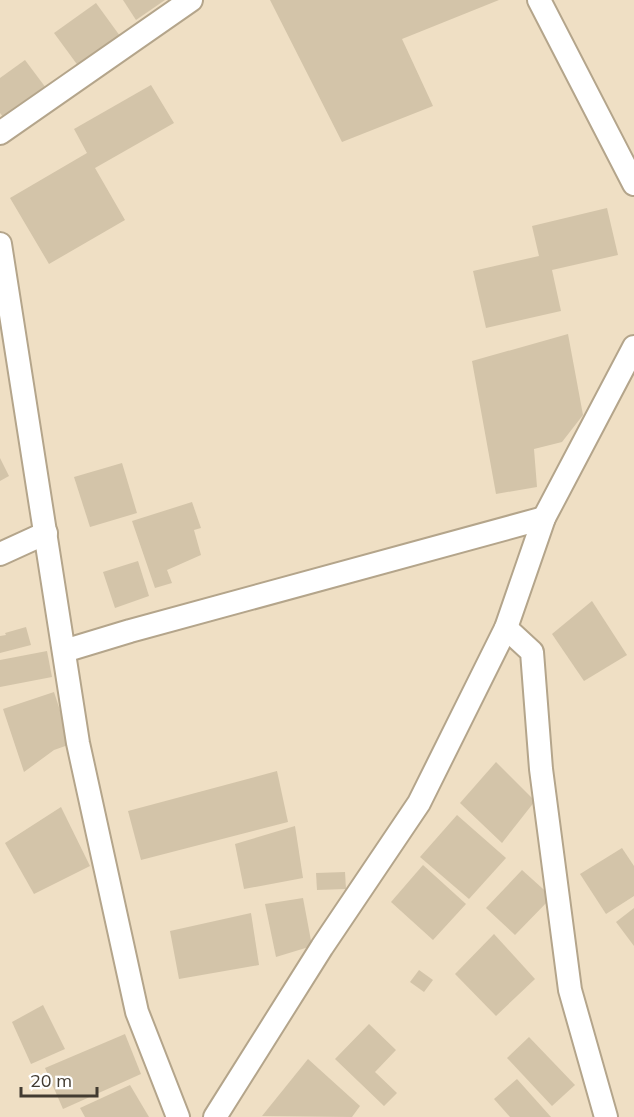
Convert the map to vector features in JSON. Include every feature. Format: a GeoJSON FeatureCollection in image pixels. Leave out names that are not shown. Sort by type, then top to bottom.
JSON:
{"type":"FeatureCollection","features":[{"type":"Feature","properties":{"kind":"street"},"geometry":{"type":"LineString","coordinates":[[0,134],[190,0]]}},
{"type":"Feature","properties":{"kind":"street"},"geometry":{"type":"LineString","coordinates":[[538,0],[634,184]]}},
{"type":"Feature","properties":{"kind":"street"},"geometry":{"type":"LineString","coordinates":[[0,244],[78,743],[136,1012],[178,1117]]}},
{"type":"Feature","properties":{"kind":"street"},"geometry":{"type":"LineString","coordinates":[[214,1117],[322,947],[419,803],[506,628],[544,518],[634,347]]}},
{"type":"Feature","properties":{"kind":"street"},"geometry":{"type":"LineString","coordinates":[[64,651],[544,518]]}},
{"type":"Feature","properties":{"kind":"street"},"geometry":{"type":"LineString","coordinates":[[0,554],[46,533]]}},
{"type":"Feature","properties":{"kind":"street"},"geometry":{"type":"LineString","coordinates":[[506,628],[532,652],[541,769],[570,990],[606,1117]]}},
{"type":"Feature","properties":{"kind":"building"},"geometry":{"type":"Polygon","coordinates":[[[123,0],[165,0],[136,20],[123,0]]]}},
{"type":"Feature","properties":{"kind":"building"},"geometry":{"type":"Polygon","coordinates":[[[270,0],[499,0],[402,39],[433,106],[342,142],[270,0]]]}},
{"type":"Feature","properties":{"kind":"building"},"geometry":{"type":"Polygon","coordinates":[[[96,3],[120,36],[79,67],[54,33],[96,3]]]}},
{"type":"Feature","properties":{"kind":"building"},"geometry":{"type":"Polygon","coordinates":[[[25,60],[49,92],[7,122],[0,113],[0,78],[25,60]]]}},
{"type":"Feature","properties":{"kind":"building"},"geometry":{"type":"Polygon","coordinates":[[[151,85],[174,123],[95,168],[125,220],[49,264],[10,198],[87,153],[74,129],[151,85]]]}},
{"type":"Feature","properties":{"kind":"building"},"geometry":{"type":"Polygon","coordinates":[[[607,208],[618,255],[552,270],[561,311],[486,328],[473,271],[539,256],[532,226],[607,208]]]}},
{"type":"Feature","properties":{"kind":"building"},"geometry":{"type":"Polygon","coordinates":[[[568,334],[583,415],[562,442],[534,449],[537,487],[496,494],[472,361],[568,334]]]}},
{"type":"Feature","properties":{"kind":"building"},"geometry":{"type":"Polygon","coordinates":[[[0,458],[9,476],[0,481],[0,458]]]}},
{"type":"Feature","properties":{"kind":"building"},"geometry":{"type":"Polygon","coordinates":[[[122,463],[137,513],[90,527],[74,477],[122,463]]]}},
{"type":"Feature","properties":{"kind":"building"},"geometry":{"type":"Polygon","coordinates":[[[192,502],[201,528],[194,530],[201,555],[167,570],[172,583],[155,588],[132,521],[192,502]]]}},
{"type":"Feature","properties":{"kind":"building"},"geometry":{"type":"Polygon","coordinates":[[[138,561],[149,596],[115,608],[103,572],[138,561]]]}},
{"type":"Feature","properties":{"kind":"building"},"geometry":{"type":"Polygon","coordinates":[[[592,601],[627,655],[584,681],[552,634],[592,601]]]}},
{"type":"Feature","properties":{"kind":"building"},"geometry":{"type":"Polygon","coordinates":[[[26,627],[31,645],[0,653],[0,636],[26,627]]]}},
{"type":"Feature","properties":{"kind":"building"},"geometry":{"type":"Polygon","coordinates":[[[47,651],[52,677],[0,687],[0,660],[47,651]]]}},
{"type":"Feature","properties":{"kind":"building"},"geometry":{"type":"Polygon","coordinates":[[[54,692],[71,744],[54,750],[24,772],[3,709],[54,692]]]}},
{"type":"Feature","properties":{"kind":"building"},"geometry":{"type":"Polygon","coordinates":[[[496,762],[535,801],[502,843],[460,803],[496,762]]]}},
{"type":"Feature","properties":{"kind":"building"},"geometry":{"type":"Polygon","coordinates":[[[277,771],[288,822],[141,860],[128,811],[277,771]]]}},
{"type":"Feature","properties":{"kind":"building"},"geometry":{"type":"Polygon","coordinates":[[[61,807],[90,866],[34,894],[5,843],[61,807]]]}},
{"type":"Feature","properties":{"kind":"building"},"geometry":{"type":"Polygon","coordinates":[[[457,815],[506,858],[469,899],[420,857],[457,815]]]}},
{"type":"Feature","properties":{"kind":"building"},"geometry":{"type":"Polygon","coordinates":[[[295,826],[303,878],[244,889],[235,844],[295,826]]]}},
{"type":"Feature","properties":{"kind":"building"},"geometry":{"type":"Polygon","coordinates":[[[622,848],[634,866],[634,896],[606,914],[580,874],[622,848]]]}},
{"type":"Feature","properties":{"kind":"building"},"geometry":{"type":"Polygon","coordinates":[[[423,865],[466,904],[433,940],[391,902],[423,865]]]}},
{"type":"Feature","properties":{"kind":"building"},"geometry":{"type":"Polygon","coordinates":[[[522,870],[552,897],[515,935],[486,908],[522,870]]]}},
{"type":"Feature","properties":{"kind":"building"},"geometry":{"type":"Polygon","coordinates":[[[345,872],[346,889],[317,890],[316,873],[345,872]]]}},
{"type":"Feature","properties":{"kind":"building"},"geometry":{"type":"Polygon","coordinates":[[[303,898],[312,946],[276,957],[265,904],[303,898]]]}},
{"type":"Feature","properties":{"kind":"building"},"geometry":{"type":"Polygon","coordinates":[[[634,908],[634,946],[616,922],[634,908]]]}},
{"type":"Feature","properties":{"kind":"building"},"geometry":{"type":"Polygon","coordinates":[[[251,913],[259,965],[179,979],[170,931],[251,913]]]}},
{"type":"Feature","properties":{"kind":"building"},"geometry":{"type":"Polygon","coordinates":[[[494,934],[535,979],[496,1016],[455,974],[494,934]]]}},
{"type":"Feature","properties":{"kind":"building"},"geometry":{"type":"Polygon","coordinates":[[[419,970],[433,980],[424,992],[410,982],[419,970]]]}},
{"type":"Feature","properties":{"kind":"building"},"geometry":{"type":"Polygon","coordinates":[[[43,1005],[65,1049],[31,1064],[12,1022],[43,1005]]]}},
{"type":"Feature","properties":{"kind":"building"},"geometry":{"type":"Polygon","coordinates":[[[369,1024],[396,1050],[375,1072],[397,1093],[384,1106],[335,1059],[369,1024]]]}},
{"type":"Feature","properties":{"kind":"building"},"geometry":{"type":"Polygon","coordinates":[[[125,1034],[141,1074],[63,1109],[45,1068],[125,1034]]]}},
{"type":"Feature","properties":{"kind":"building"},"geometry":{"type":"Polygon","coordinates":[[[529,1037],[575,1085],[552,1106],[507,1058],[529,1037]]]}},
{"type":"Feature","properties":{"kind":"building"},"geometry":{"type":"Polygon","coordinates":[[[308,1059],[360,1106],[352,1117],[262,1116],[308,1059]]]}},
{"type":"Feature","properties":{"kind":"building"},"geometry":{"type":"Polygon","coordinates":[[[517,1079],[551,1117],[510,1117],[494,1099],[517,1079]]]}},
{"type":"Feature","properties":{"kind":"building"},"geometry":{"type":"Polygon","coordinates":[[[130,1085],[149,1117],[85,1117],[80,1108],[130,1085]]]}}]}
